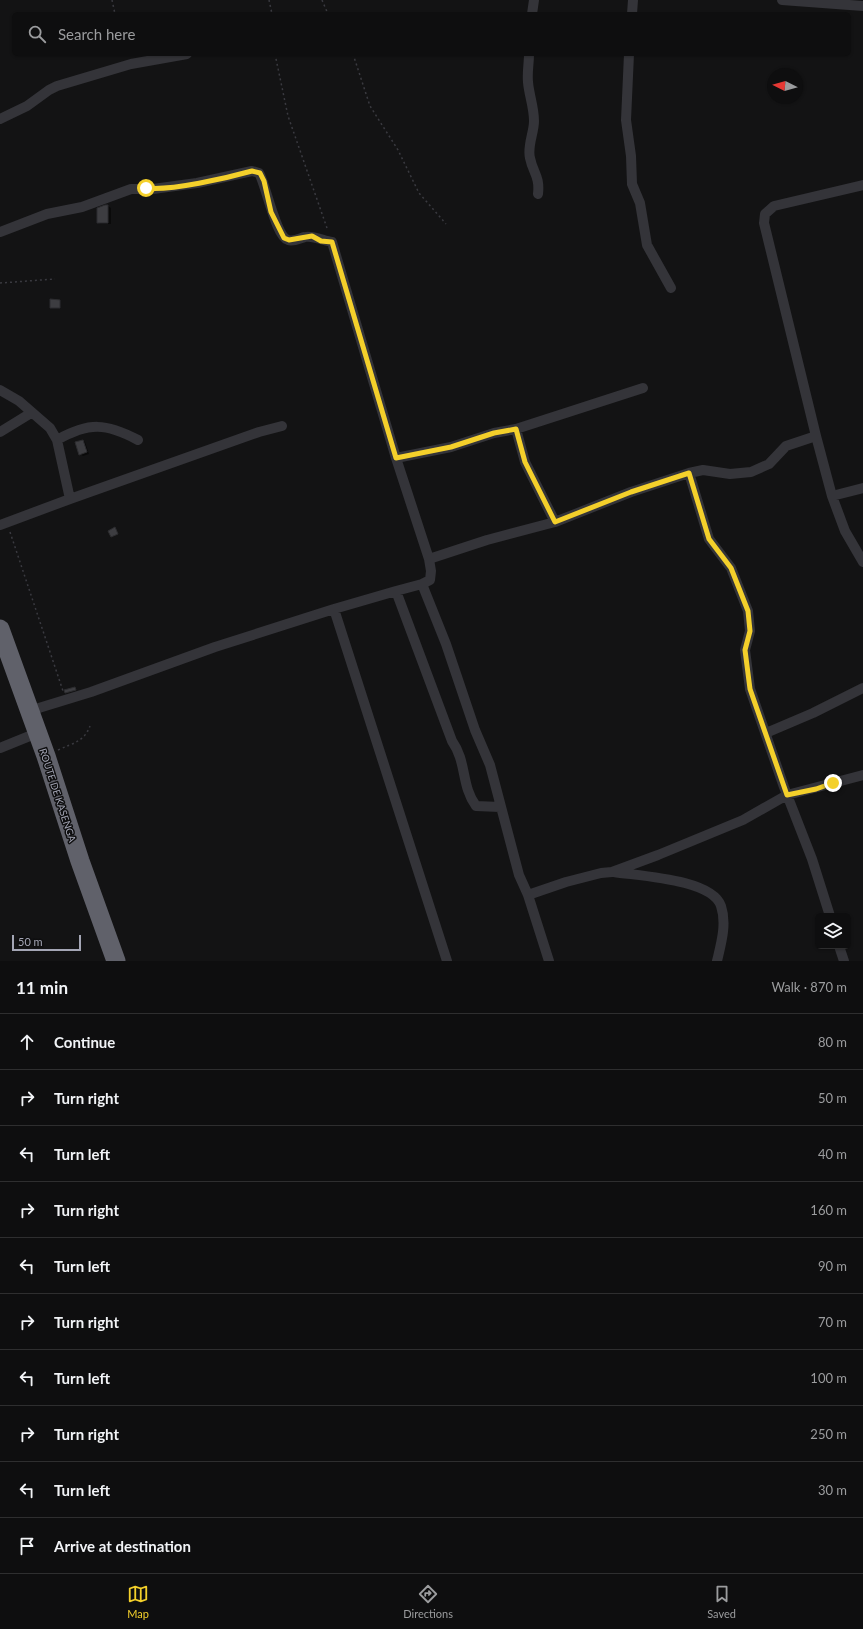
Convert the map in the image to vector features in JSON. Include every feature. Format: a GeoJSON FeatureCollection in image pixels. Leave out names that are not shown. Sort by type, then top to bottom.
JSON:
{"type":"FeatureCollection","features":[{"type":"Feature","properties":{"kind":"highway","name":"ROUTE DE KASENGA"},"geometry":{"type":"LineString","coordinates":[[0,629],[46,756],[80,861],[116,961]]}},
{"type":"Feature","properties":{"kind":"street"},"geometry":{"type":"LineString","coordinates":[[532,12],[534,0]]}},
{"type":"Feature","properties":{"kind":"street"},"geometry":{"type":"LineString","coordinates":[[632,0],[632,12]]}},
{"type":"Feature","properties":{"kind":"street"},"geometry":{"type":"LineString","coordinates":[[782,0],[863,6]]}},
{"type":"Feature","properties":{"kind":"street"},"geometry":{"type":"LineString","coordinates":[[0,119],[27,106],[48,90],[57,86],[131,64],[176,56]]}},
{"type":"Feature","properties":{"kind":"street"},"geometry":{"type":"LineString","coordinates":[[529,56],[528,81],[533,105],[534,123],[530,158],[539,184],[538,194]]}},
{"type":"Feature","properties":{"kind":"street"},"geometry":{"type":"LineString","coordinates":[[629,56],[626,120],[631,156],[632,184],[640,203],[647,245],[671,288]]}},
{"type":"Feature","properties":{"kind":"street"},"geometry":{"type":"LineString","coordinates":[[0,232],[47,214],[82,207],[131,189],[153,189],[198,183],[252,171],[260,173],[264,181],[271,212],[284,238],[289,240],[312,236],[321,241],[332,242],[396,458],[429,559],[431,576],[430,580],[422,584],[334,609],[215,647],[148,672],[29,711]]}},
{"type":"Feature","properties":{"kind":"street"},"geometry":{"type":"LineString","coordinates":[[863,185],[774,206],[765,214],[764,223],[832,496],[844,531],[863,562]]}},
{"type":"Feature","properties":{"kind":"street"},"geometry":{"type":"LineString","coordinates":[[396,458],[428,453],[473,441],[494,433],[516,429],[643,388]]}},
{"type":"Feature","properties":{"kind":"street"},"geometry":{"type":"LineString","coordinates":[[0,390],[19,401],[50,428],[57,440],[70,499]]}},
{"type":"Feature","properties":{"kind":"street"},"geometry":{"type":"LineString","coordinates":[[0,432],[31,413]]}},
{"type":"Feature","properties":{"kind":"street"},"geometry":{"type":"LineString","coordinates":[[57,440],[69,433],[98,426],[111,428],[138,440]]}},
{"type":"Feature","properties":{"kind":"street"},"geometry":{"type":"LineString","coordinates":[[3,523],[259,432],[282,426]]}},
{"type":"Feature","properties":{"kind":"street"},"geometry":{"type":"LineString","coordinates":[[516,429],[525,462],[555,522]]}},
{"type":"Feature","properties":{"kind":"street"},"geometry":{"type":"LineString","coordinates":[[429,559],[487,540],[555,522],[631,492],[689,473],[703,470],[730,474],[751,472],[769,464],[786,446],[816,436]]}},
{"type":"Feature","properties":{"kind":"street"},"geometry":{"type":"LineString","coordinates":[[689,473],[709,539],[731,568],[748,611],[750,631],[745,650],[746,670],[750,689],[787,795],[812,859],[829,913]]}},
{"type":"Feature","properties":{"kind":"street"},"geometry":{"type":"LineString","coordinates":[[832,496],[863,488]]}},
{"type":"Feature","properties":{"kind":"street"},"geometry":{"type":"LineString","coordinates":[[422,584],[446,644],[490,765],[519,875],[528,895],[549,961]]}},
{"type":"Feature","properties":{"kind":"street"},"geometry":{"type":"LineString","coordinates":[[396,591],[452,741],[461,755],[470,799],[476,806],[500,807]]}},
{"type":"Feature","properties":{"kind":"street"},"geometry":{"type":"LineString","coordinates":[[334,609],[447,961]]}},
{"type":"Feature","properties":{"kind":"street"},"geometry":{"type":"LineString","coordinates":[[766,733],[812,713],[863,688]]}},
{"type":"Feature","properties":{"kind":"street"},"geometry":{"type":"LineString","coordinates":[[0,748],[37,733]]}},
{"type":"Feature","properties":{"kind":"street"},"geometry":{"type":"LineString","coordinates":[[612,872],[743,820],[787,795],[863,776]]}},
{"type":"Feature","properties":{"kind":"street"},"geometry":{"type":"LineString","coordinates":[[528,895],[566,882],[601,873],[612,872],[655,877],[699,886],[716,899],[721,906],[723,927],[717,961]]}},
{"type":"Feature","properties":{"kind":"street"},"geometry":{"type":"LineString","coordinates":[[840,949],[844,961]]}},
{"type":"Feature","properties":{"kind":"path"},"geometry":{"type":"LineString","coordinates":[[112,0],[115,12]]}},
{"type":"Feature","properties":{"kind":"path"},"geometry":{"type":"LineString","coordinates":[[269,0],[272,12]]}},
{"type":"Feature","properties":{"kind":"path"},"geometry":{"type":"LineString","coordinates":[[322,0],[327,12]]}},
{"type":"Feature","properties":{"kind":"path"},"geometry":{"type":"LineString","coordinates":[[275,56],[288,116],[332,242]]}},
{"type":"Feature","properties":{"kind":"path"},"geometry":{"type":"LineString","coordinates":[[354,56],[370,106],[398,150],[419,193],[446,224]]}},
{"type":"Feature","properties":{"kind":"path"},"geometry":{"type":"LineString","coordinates":[[0,283],[55,280]]}},
{"type":"Feature","properties":{"kind":"path"},"geometry":{"type":"LineString","coordinates":[[3,523],[65,699]]}},
{"type":"Feature","properties":{"kind":"path"},"geometry":{"type":"LineString","coordinates":[[46,756],[81,740],[86,735],[90,726]]}},
{"type":"Feature","properties":{"kind":"building"},"geometry":{"type":"Polygon","coordinates":[[[108,205],[108,223],[97,223],[97,208],[108,205]]]}},
{"type":"Feature","properties":{"kind":"building"},"geometry":{"type":"Polygon","coordinates":[[[50,299],[60,300],[60,308],[50,308],[50,299]]]}},
{"type":"Feature","properties":{"kind":"building"},"geometry":{"type":"Polygon","coordinates":[[[83,440],[87,452],[79,455],[75,442],[83,440]]]}},
{"type":"Feature","properties":{"kind":"building"},"geometry":{"type":"Polygon","coordinates":[[[115,527],[118,534],[111,537],[108,531],[115,527]]]}},
{"type":"Feature","properties":{"kind":"building"},"geometry":{"type":"Polygon","coordinates":[[[75,687],[76,690],[65,693],[64,690],[75,687]]]}},
{"type":"Feature","properties":{"kind":"route"},"geometry":{"type":"LineString","coordinates":[[146,188],[153,189],[198,183],[256,171],[260,173],[264,181],[271,212],[284,238],[294,240],[312,236],[321,241],[332,242],[396,458],[421,455],[473,441],[494,433],[516,429],[525,462],[555,522],[587,511],[631,492],[689,473],[709,539],[731,568],[748,611],[750,631],[745,650],[746,670],[750,689],[787,795],[816,789],[833,783]]}}]}
